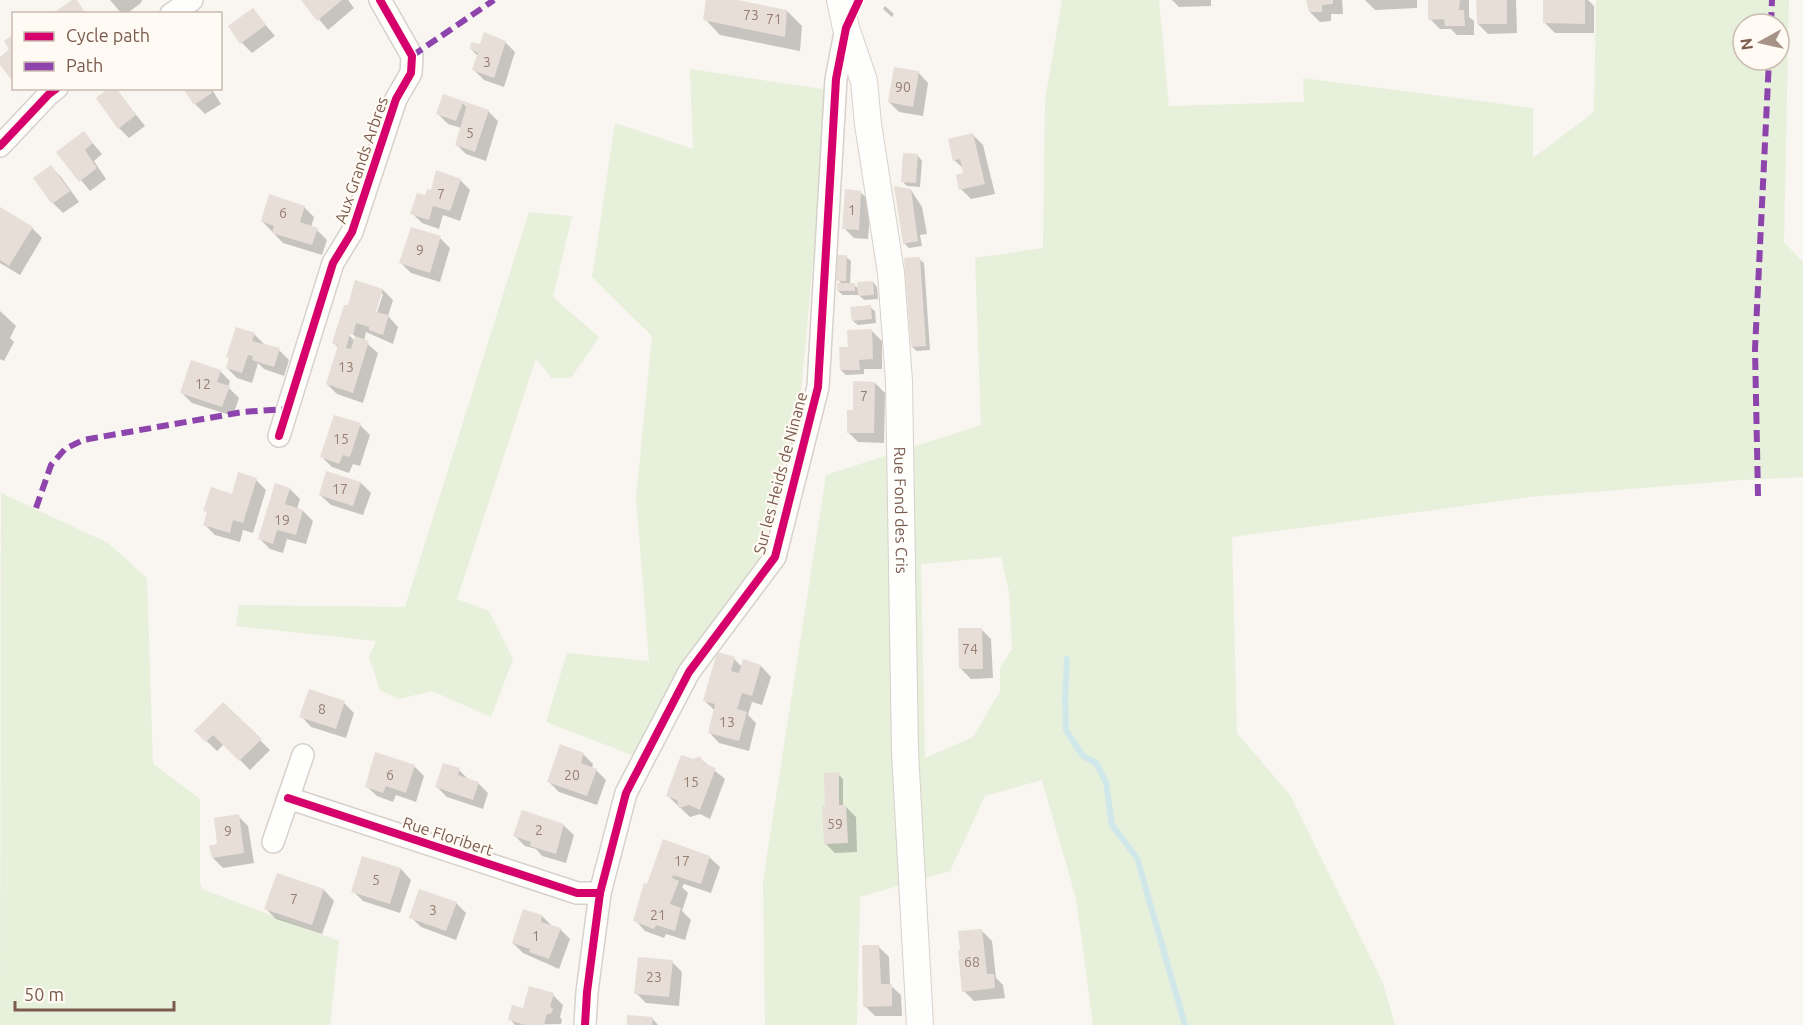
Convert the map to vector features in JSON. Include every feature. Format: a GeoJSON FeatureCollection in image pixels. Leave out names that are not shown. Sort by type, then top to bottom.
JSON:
{"type":"FeatureCollection","features":[{"type":"Feature","properties":{"kind":"street"},"geometry":{"type":"LineString","coordinates":[[174,12],[192,0]]}},
{"type":"Feature","properties":{"kind":"street","name":"Aux Grands Arbres"},"geometry":{"type":"LineString","coordinates":[[279,436],[333,263],[352,232],[396,99],[411,73],[412,56],[380,0]]}},
{"type":"Feature","properties":{"kind":"street","name":"Rue Fond des Cris"},"geometry":{"type":"LineString","coordinates":[[840,0],[846,28],[864,81],[867,124],[891,273],[898,370],[905,763],[920,1025]]}},
{"type":"Feature","properties":{"kind":"street"},"geometry":{"type":"LineString","coordinates":[[846,28],[859,0]]}},
{"type":"Feature","properties":{"kind":"street","name":"Sur les Heids de Ninane"},"geometry":{"type":"LineString","coordinates":[[585,1025],[600,893],[626,793],[689,672],[775,557],[818,387],[836,79],[846,28]]}},
{"type":"Feature","properties":{"kind":"street"},"geometry":{"type":"LineString","coordinates":[[0,146],[54,90]]}},
{"type":"Feature","properties":{"kind":"street"},"geometry":{"type":"LineString","coordinates":[[273,842],[303,755]]}},
{"type":"Feature","properties":{"kind":"street","name":"Rue Floribert"},"geometry":{"type":"LineString","coordinates":[[288,798],[578,893],[600,893]]}},
{"type":"Feature","properties":{"kind":"green space"},"geometry":{"type":"Polygon","coordinates":[[[1062,0],[1159,0],[1169,106],[1304,102],[1303,78],[1533,108],[1533,158],[1594,112],[1596,0],[1789,0],[1789,12],[1731,12],[1731,72],[1788,72],[1784,242],[1803,262],[1803,477],[1530,497],[1232,537],[1237,733],[1290,795],[1383,983],[1395,1025],[1093,1025],[1076,898],[1042,780],[985,796],[950,871],[860,897],[857,1025],[765,1025],[763,881],[826,475],[981,425],[975,258],[1043,248],[1045,100],[1062,0]],[[1001,557],[921,564],[925,758],[973,737],[1000,691],[1000,667],[1012,649],[1009,592],[1001,557]]]}},
{"type":"Feature","properties":{"kind":"green space"},"geometry":{"type":"Polygon","coordinates":[[[690,69],[829,90],[800,402],[758,563],[632,755],[546,722],[567,653],[649,661],[636,498],[652,336],[592,277],[615,123],[693,149],[690,69]]]}},
{"type":"Feature","properties":{"kind":"green space"},"geometry":{"type":"Polygon","coordinates":[[[529,212],[572,216],[553,297],[599,337],[571,378],[551,378],[536,358],[457,599],[489,611],[513,659],[491,717],[432,691],[399,699],[380,690],[369,657],[376,641],[236,626],[239,605],[405,607],[529,212]]]}},
{"type":"Feature","properties":{"kind":"green space"},"geometry":{"type":"Polygon","coordinates":[[[1,493],[108,543],[147,578],[153,764],[200,799],[200,881],[202,889],[339,941],[330,1025],[0,1025],[1,493]]]}},
{"type":"Feature","properties":{"kind":"building"},"geometry":{"type":"Polygon","coordinates":[[[72,0],[77,0],[85,12],[55,12],[72,0]]]}},
{"type":"Feature","properties":{"kind":"building"},"geometry":{"type":"Polygon","coordinates":[[[301,0],[342,0],[317,21],[301,0]]]}},
{"type":"Feature","properties":{"kind":"building"},"geometry":{"type":"Polygon","coordinates":[[[706,0],[738,0],[787,10],[785,37],[703,20],[706,0]]]}},
{"type":"Feature","properties":{"kind":"building"},"geometry":{"type":"Polygon","coordinates":[[[1306,0],[1333,0],[1333,4],[1322,5],[1322,12],[1309,12],[1306,0]]]}},
{"type":"Feature","properties":{"kind":"building"},"geometry":{"type":"Polygon","coordinates":[[[1428,0],[1460,0],[1459,10],[1464,10],[1465,26],[1445,26],[1444,19],[1428,20],[1428,0]]]}},
{"type":"Feature","properties":{"kind":"building"},"geometry":{"type":"Polygon","coordinates":[[[1476,0],[1507,0],[1507,24],[1477,24],[1476,0]]]}},
{"type":"Feature","properties":{"kind":"building"},"geometry":{"type":"Polygon","coordinates":[[[1543,0],[1585,0],[1585,24],[1543,23],[1543,0]]]}},
{"type":"Feature","properties":{"kind":"building"},"geometry":{"type":"Polygon","coordinates":[[[253,8],[266,25],[240,44],[228,26],[253,8]]]}},
{"type":"Feature","properties":{"kind":"building"},"geometry":{"type":"Polygon","coordinates":[[[484,32],[506,41],[494,78],[472,70],[478,53],[470,49],[471,42],[480,44],[484,32]]]}},
{"type":"Feature","properties":{"kind":"building"},"geometry":{"type":"Polygon","coordinates":[[[12,35],[11,79],[0,65],[0,57],[9,49],[4,41],[12,35]]]}},
{"type":"Feature","properties":{"kind":"building"},"geometry":{"type":"Polygon","coordinates":[[[894,67],[919,71],[913,107],[888,102],[894,67]]]}},
{"type":"Feature","properties":{"kind":"building"},"geometry":{"type":"Polygon","coordinates":[[[106,90],[117,90],[136,115],[118,129],[96,98],[106,90]]]}},
{"type":"Feature","properties":{"kind":"building"},"geometry":{"type":"Polygon","coordinates":[[[184,90],[210,90],[212,93],[194,105],[184,90]]]}},
{"type":"Feature","properties":{"kind":"building"},"geometry":{"type":"Polygon","coordinates":[[[443,94],[489,110],[475,152],[455,145],[467,105],[463,103],[456,121],[436,114],[443,94]]]}},
{"type":"Feature","properties":{"kind":"building"},"geometry":{"type":"Polygon","coordinates":[[[84,131],[93,143],[85,150],[97,168],[79,182],[56,152],[84,131]]]}},
{"type":"Feature","properties":{"kind":"building"},"geometry":{"type":"Polygon","coordinates":[[[973,133],[985,184],[959,190],[956,175],[963,173],[960,159],[953,161],[948,139],[973,133]]]}},
{"type":"Feature","properties":{"kind":"building"},"geometry":{"type":"Polygon","coordinates":[[[903,153],[918,154],[916,183],[901,182],[903,153]]]}},
{"type":"Feature","properties":{"kind":"building"},"geometry":{"type":"Polygon","coordinates":[[[51,165],[70,191],[52,204],[33,178],[51,165]]]}},
{"type":"Feature","properties":{"kind":"building"},"geometry":{"type":"Polygon","coordinates":[[[436,170],[461,179],[450,211],[433,206],[429,220],[410,214],[417,193],[425,195],[427,189],[431,190],[436,170]]]}},
{"type":"Feature","properties":{"kind":"building"},"geometry":{"type":"Polygon","coordinates":[[[894,186],[911,189],[918,241],[903,244],[894,186]]]}},
{"type":"Feature","properties":{"kind":"building"},"geometry":{"type":"Polygon","coordinates":[[[845,189],[861,191],[859,230],[842,229],[845,189]]]}},
{"type":"Feature","properties":{"kind":"building"},"geometry":{"type":"Polygon","coordinates":[[[269,194],[305,206],[300,222],[318,228],[312,245],[272,233],[274,226],[261,221],[269,194]]]}},
{"type":"Feature","properties":{"kind":"building"},"geometry":{"type":"Polygon","coordinates":[[[0,207],[33,227],[9,266],[0,260],[0,207]]]}},
{"type":"Feature","properties":{"kind":"building"},"geometry":{"type":"Polygon","coordinates":[[[411,227],[441,236],[430,273],[399,263],[411,227]]]}},
{"type":"Feature","properties":{"kind":"building"},"geometry":{"type":"Polygon","coordinates":[[[837,255],[847,255],[846,281],[836,281],[837,255]]]}},
{"type":"Feature","properties":{"kind":"building"},"geometry":{"type":"Polygon","coordinates":[[[920,257],[926,346],[911,347],[904,258],[920,257]]]}},
{"type":"Feature","properties":{"kind":"building"},"geometry":{"type":"Polygon","coordinates":[[[355,280],[383,289],[376,312],[389,315],[383,335],[356,323],[353,335],[350,334],[346,348],[351,349],[355,336],[369,341],[353,393],[326,384],[338,345],[332,343],[344,305],[348,305],[355,280]]]}},
{"type":"Feature","properties":{"kind":"building"},"geometry":{"type":"Polygon","coordinates":[[[873,281],[874,295],[858,296],[857,282],[873,281]]]}},
{"type":"Feature","properties":{"kind":"building"},"geometry":{"type":"Polygon","coordinates":[[[837,283],[855,283],[855,291],[837,291],[837,283]]]}},
{"type":"Feature","properties":{"kind":"building"},"geometry":{"type":"Polygon","coordinates":[[[871,305],[872,319],[852,321],[850,307],[871,305]]]}},
{"type":"Feature","properties":{"kind":"building"},"geometry":{"type":"Polygon","coordinates":[[[236,327],[255,333],[252,341],[280,348],[274,367],[252,360],[253,356],[248,355],[242,373],[226,368],[229,358],[226,357],[236,327]]]}},
{"type":"Feature","properties":{"kind":"building"},"geometry":{"type":"Polygon","coordinates":[[[872,329],[873,359],[859,360],[860,370],[840,370],[839,347],[848,347],[847,330],[872,329]]]}},
{"type":"Feature","properties":{"kind":"building"},"geometry":{"type":"Polygon","coordinates":[[[191,360],[221,370],[217,382],[230,386],[222,407],[180,393],[191,360]]]}},
{"type":"Feature","properties":{"kind":"building"},"geometry":{"type":"Polygon","coordinates":[[[853,381],[875,382],[874,433],[847,433],[847,410],[853,410],[853,381]]]}},
{"type":"Feature","properties":{"kind":"building"},"geometry":{"type":"Polygon","coordinates":[[[334,415],[361,423],[350,457],[343,455],[339,464],[320,457],[334,415]]]}},
{"type":"Feature","properties":{"kind":"building"},"geometry":{"type":"Polygon","coordinates":[[[326,471],[361,482],[353,506],[319,495],[326,471]]]}},
{"type":"Feature","properties":{"kind":"building"},"geometry":{"type":"Polygon","coordinates":[[[238,472],[257,478],[243,523],[233,520],[230,533],[203,525],[207,512],[203,511],[211,487],[232,494],[238,472]]]}},
{"type":"Feature","properties":{"kind":"building"},"geometry":{"type":"Polygon","coordinates":[[[275,483],[290,488],[285,504],[303,510],[296,535],[277,530],[273,544],[258,539],[275,483]]]}},
{"type":"Feature","properties":{"kind":"building"},"geometry":{"type":"Polygon","coordinates":[[[958,628],[982,628],[983,669],[959,669],[958,628]]]}},
{"type":"Feature","properties":{"kind":"building"},"geometry":{"type":"Polygon","coordinates":[[[717,652],[735,657],[731,671],[739,673],[743,659],[761,665],[752,696],[742,693],[737,709],[747,712],[739,741],[708,733],[715,704],[703,701],[717,652]]]}},
{"type":"Feature","properties":{"kind":"building"},"geometry":{"type":"Polygon","coordinates":[[[309,689],[345,701],[336,729],[299,717],[309,689]]]}},
{"type":"Feature","properties":{"kind":"building"},"geometry":{"type":"Polygon","coordinates":[[[223,702],[262,739],[239,761],[213,735],[206,742],[194,731],[223,702]]]}},
{"type":"Feature","properties":{"kind":"building"},"geometry":{"type":"Polygon","coordinates":[[[560,744],[584,753],[581,763],[597,769],[587,796],[547,782],[560,744]]]}},
{"type":"Feature","properties":{"kind":"building"},"geometry":{"type":"Polygon","coordinates":[[[375,752],[415,765],[406,793],[386,786],[383,793],[365,787],[375,752]]]}},
{"type":"Feature","properties":{"kind":"building"},"geometry":{"type":"Polygon","coordinates":[[[681,755],[693,759],[700,756],[705,764],[716,768],[700,810],[689,805],[679,808],[677,800],[666,796],[681,755]]]}},
{"type":"Feature","properties":{"kind":"building"},"geometry":{"type":"Polygon","coordinates":[[[443,763],[460,768],[458,775],[479,782],[473,800],[435,787],[443,763]]]}},
{"type":"Feature","properties":{"kind":"building"},"geometry":{"type":"Polygon","coordinates":[[[839,772],[839,805],[846,805],[848,843],[824,844],[822,806],[825,806],[824,773],[839,772]]]}},
{"type":"Feature","properties":{"kind":"building"},"geometry":{"type":"Polygon","coordinates":[[[522,810],[564,824],[556,854],[530,846],[531,842],[513,836],[522,810]]]}},
{"type":"Feature","properties":{"kind":"building"},"geometry":{"type":"Polygon","coordinates":[[[239,814],[244,853],[212,858],[209,846],[217,844],[214,818],[239,814]]]}},
{"type":"Feature","properties":{"kind":"building"},"geometry":{"type":"Polygon","coordinates":[[[663,839],[710,856],[701,884],[673,875],[672,878],[679,881],[670,904],[681,908],[675,931],[656,925],[654,929],[633,921],[644,883],[647,884],[663,839]]]}},
{"type":"Feature","properties":{"kind":"building"},"geometry":{"type":"Polygon","coordinates":[[[362,856],[401,868],[390,904],[351,892],[362,856]]]}},
{"type":"Feature","properties":{"kind":"building"},"geometry":{"type":"Polygon","coordinates":[[[277,873],[324,889],[312,925],[264,909],[277,873]]]}},
{"type":"Feature","properties":{"kind":"building"},"geometry":{"type":"Polygon","coordinates":[[[419,889],[457,902],[446,931],[409,918],[419,889]]]}},
{"type":"Feature","properties":{"kind":"building"},"geometry":{"type":"Polygon","coordinates":[[[523,909],[542,915],[541,922],[561,928],[549,959],[512,943],[523,909]]]}},
{"type":"Feature","properties":{"kind":"building"},"geometry":{"type":"Polygon","coordinates":[[[982,929],[987,974],[994,974],[995,988],[962,992],[958,931],[982,929]]]}},
{"type":"Feature","properties":{"kind":"building"},"geometry":{"type":"Polygon","coordinates":[[[862,945],[879,945],[881,984],[892,984],[892,1006],[863,1007],[862,945]]]}},
{"type":"Feature","properties":{"kind":"building"},"geometry":{"type":"Polygon","coordinates":[[[638,957],[673,960],[669,997],[634,994],[638,957]]]}},
{"type":"Feature","properties":{"kind":"building"},"geometry":{"type":"Polygon","coordinates":[[[529,986],[554,993],[550,1007],[553,1008],[551,1014],[547,1014],[544,1025],[525,1025],[508,1020],[512,1005],[523,1008],[529,986]]]}},
{"type":"Feature","properties":{"kind":"building"},"geometry":{"type":"Polygon","coordinates":[[[627,1015],[653,1017],[652,1025],[627,1025],[627,1015]]]}},
{"type":"Feature","properties":{"kind":"waterway"},"geometry":{"type":"LineString","coordinates":[[1067,659],[1066,730],[1083,756],[1096,763],[1106,782],[1112,825],[1137,858],[1185,1025]]}},
{"type":"Feature","properties":{"kind":"marked path"},"geometry":{"type":"LineString","coordinates":[[412,56],[494,0]]}},
{"type":"Feature","properties":{"kind":"marked path"},"geometry":{"type":"LineString","coordinates":[[1772,0],[1772,12]]}},
{"type":"Feature","properties":{"kind":"marked path"},"geometry":{"type":"LineString","coordinates":[[1758,496],[1755,349],[1768,72]]}},
{"type":"Feature","properties":{"kind":"marked path"},"geometry":{"type":"LineString","coordinates":[[36,508],[51,465],[65,449],[83,440],[243,412],[287,409]]}},
{"type":"Feature","properties":{"kind":"cycle path"},"geometry":{"type":"LineString","coordinates":[[279,436],[333,263],[352,232],[396,99],[411,73],[412,56],[380,0]]}},
{"type":"Feature","properties":{"kind":"cycle path"},"geometry":{"type":"LineString","coordinates":[[585,1025],[600,893],[626,793],[689,672],[775,557],[818,387],[836,79],[846,28],[859,0]]}},
{"type":"Feature","properties":{"kind":"cycle path"},"geometry":{"type":"LineString","coordinates":[[0,146],[54,90]]}},
{"type":"Feature","properties":{"kind":"cycle path"},"geometry":{"type":"LineString","coordinates":[[288,798],[577,893],[600,893]]}}]}
